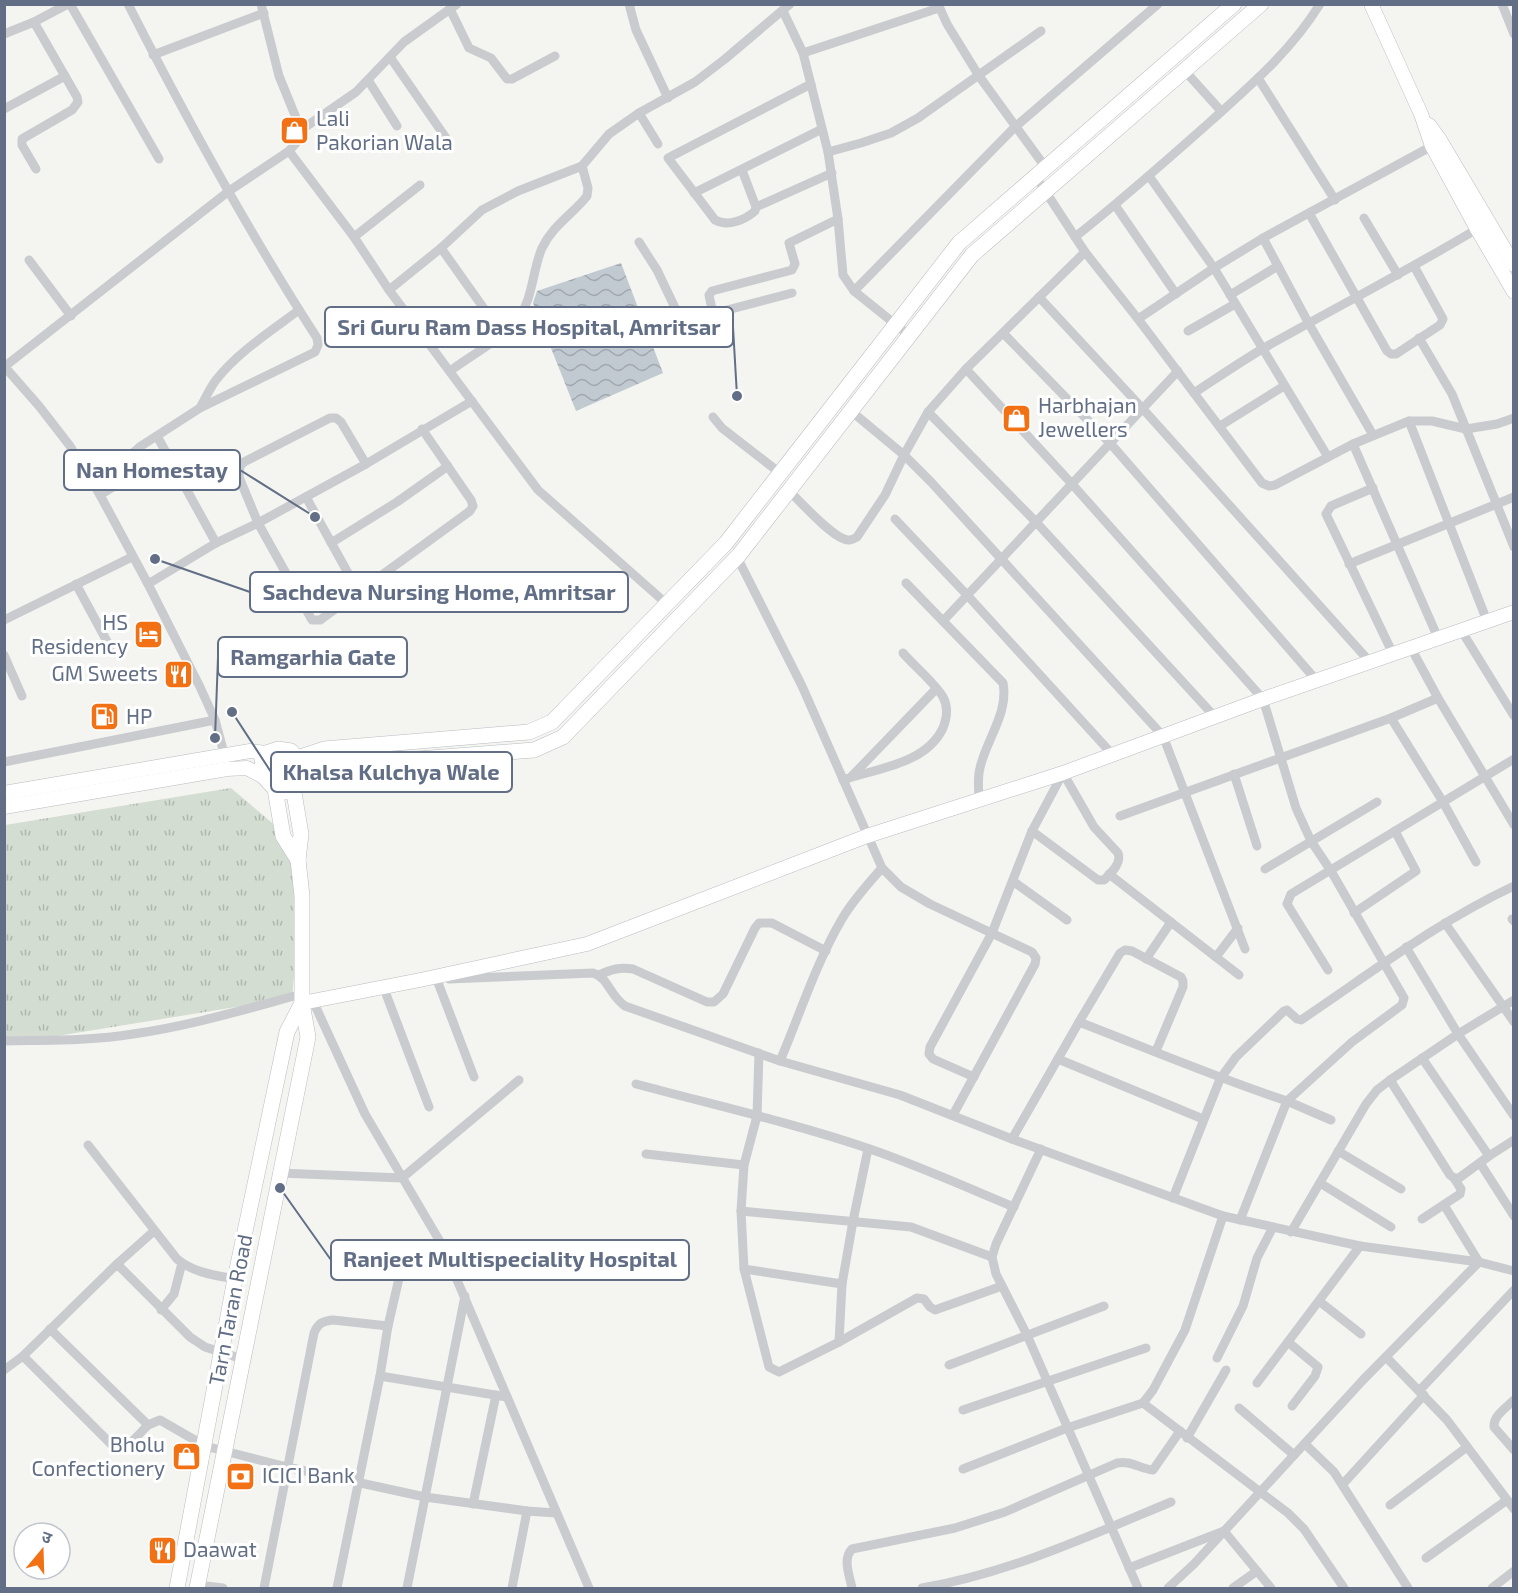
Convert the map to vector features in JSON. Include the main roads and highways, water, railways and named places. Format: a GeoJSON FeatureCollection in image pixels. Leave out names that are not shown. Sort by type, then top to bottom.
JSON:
{"type":"FeatureCollection","features":[{"type":"Feature","properties":{"kind":"main road"},"geometry":{"type":"LineString","coordinates":[[297,758],[324,749],[529,732],[552,722],[726,543],[959,243],[1234,4]]}},
{"type":"Feature","properties":{"kind":"main road"},"geometry":{"type":"LineString","coordinates":[[302,773],[328,766],[534,750],[563,737],[737,557],[972,255],[1261,4]]}},
{"type":"Feature","properties":{"kind":"main road"},"geometry":{"type":"LineString","coordinates":[[1371,4],[1421,114],[1432,146],[1477,229],[1508,260]]}},
{"type":"Feature","properties":{"kind":"main road"},"geometry":{"type":"LineString","coordinates":[[1421,114],[1440,140],[1508,260],[1514,292]]}},
{"type":"Feature","properties":{"kind":"main road"},"geometry":{"type":"LineString","coordinates":[[804,442],[818,453]]}},
{"type":"Feature","properties":{"kind":"main road"},"geometry":{"type":"LineString","coordinates":[[293,788],[301,834],[298,860],[302,896],[306,999],[420,980],[587,944],[867,836],[1063,773],[1263,699],[1487,621],[1512,615]]}},
{"type":"Feature","properties":{"kind":"main road"},"geometry":{"type":"LineString","coordinates":[[4,794],[250,751],[266,753],[278,748],[291,750],[300,764],[302,773],[300,783],[286,792],[275,789],[264,777],[247,768],[227,769],[4,807]]}},
{"type":"Feature","properties":{"kind":"main road"},"geometry":{"type":"LineString","coordinates":[[264,777],[262,760],[266,753]]}},
{"type":"Feature","properties":{"kind":"main road"},"geometry":{"type":"LineString","coordinates":[[275,789],[283,836],[298,860]]}},
{"type":"Feature","properties":{"kind":"main road","name":"Tarn Taran Road"},"geometry":{"type":"LineString","coordinates":[[177,1588],[236,1279],[287,1032],[306,999]]}},
{"type":"Feature","properties":{"kind":"main road","name":"Tarn Taran Road"},"geometry":{"type":"LineString","coordinates":[[197,1587],[308,1037],[306,999]]}},
{"type":"Feature","properties":{"kind":"water"},"geometry":{"type":"Polygon","coordinates":[[[621,263],[663,373],[576,411],[533,303],[537,291],[621,263]]]}},
{"type":"Feature","properties":{"kind":"place","name":"Lali Pakorian Wala"},"geometry":{"type":"Point","coordinates":[295,131]}},
{"type":"Feature","properties":{"kind":"place","name":"Sri Guru Ram Dass Hospital, Amritsar"},"geometry":{"type":"Point","coordinates":[737,396]}},
{"type":"Feature","properties":{"kind":"place","name":"Harbhajan Jewellers"},"geometry":{"type":"Point","coordinates":[1017,418]}},
{"type":"Feature","properties":{"kind":"place","name":"Nan Homestay"},"geometry":{"type":"Point","coordinates":[315,517]}},
{"type":"Feature","properties":{"kind":"place","name":"Sachdeva Nursing Home, Amritsar"},"geometry":{"type":"Point","coordinates":[155,559]}},
{"type":"Feature","properties":{"kind":"place","name":"HS Residency"},"geometry":{"type":"Point","coordinates":[149,635]}},
{"type":"Feature","properties":{"kind":"place","name":"GM Sweets"},"geometry":{"type":"Point","coordinates":[179,674]}},
{"type":"Feature","properties":{"kind":"place","name":"Khalsa Kulchya Wale"},"geometry":{"type":"Point","coordinates":[232,712]}},
{"type":"Feature","properties":{"kind":"place","name":"HP"},"geometry":{"type":"Point","coordinates":[105,717]}},
{"type":"Feature","properties":{"kind":"place","name":"Ramgarhia Gate"},"geometry":{"type":"Point","coordinates":[215,738]}},
{"type":"Feature","properties":{"kind":"place","name":"Ranjeet Multispeciality Hospital"},"geometry":{"type":"Point","coordinates":[280,1188]}},
{"type":"Feature","properties":{"kind":"place","name":"Bholu Confectionery"},"geometry":{"type":"Point","coordinates":[186,1457]}},
{"type":"Feature","properties":{"kind":"place","name":"ICICI Bank"},"geometry":{"type":"Point","coordinates":[241,1476]}},
{"type":"Feature","properties":{"kind":"place","name":"Daawat"},"geometry":{"type":"Point","coordinates":[162,1550]}}]}
